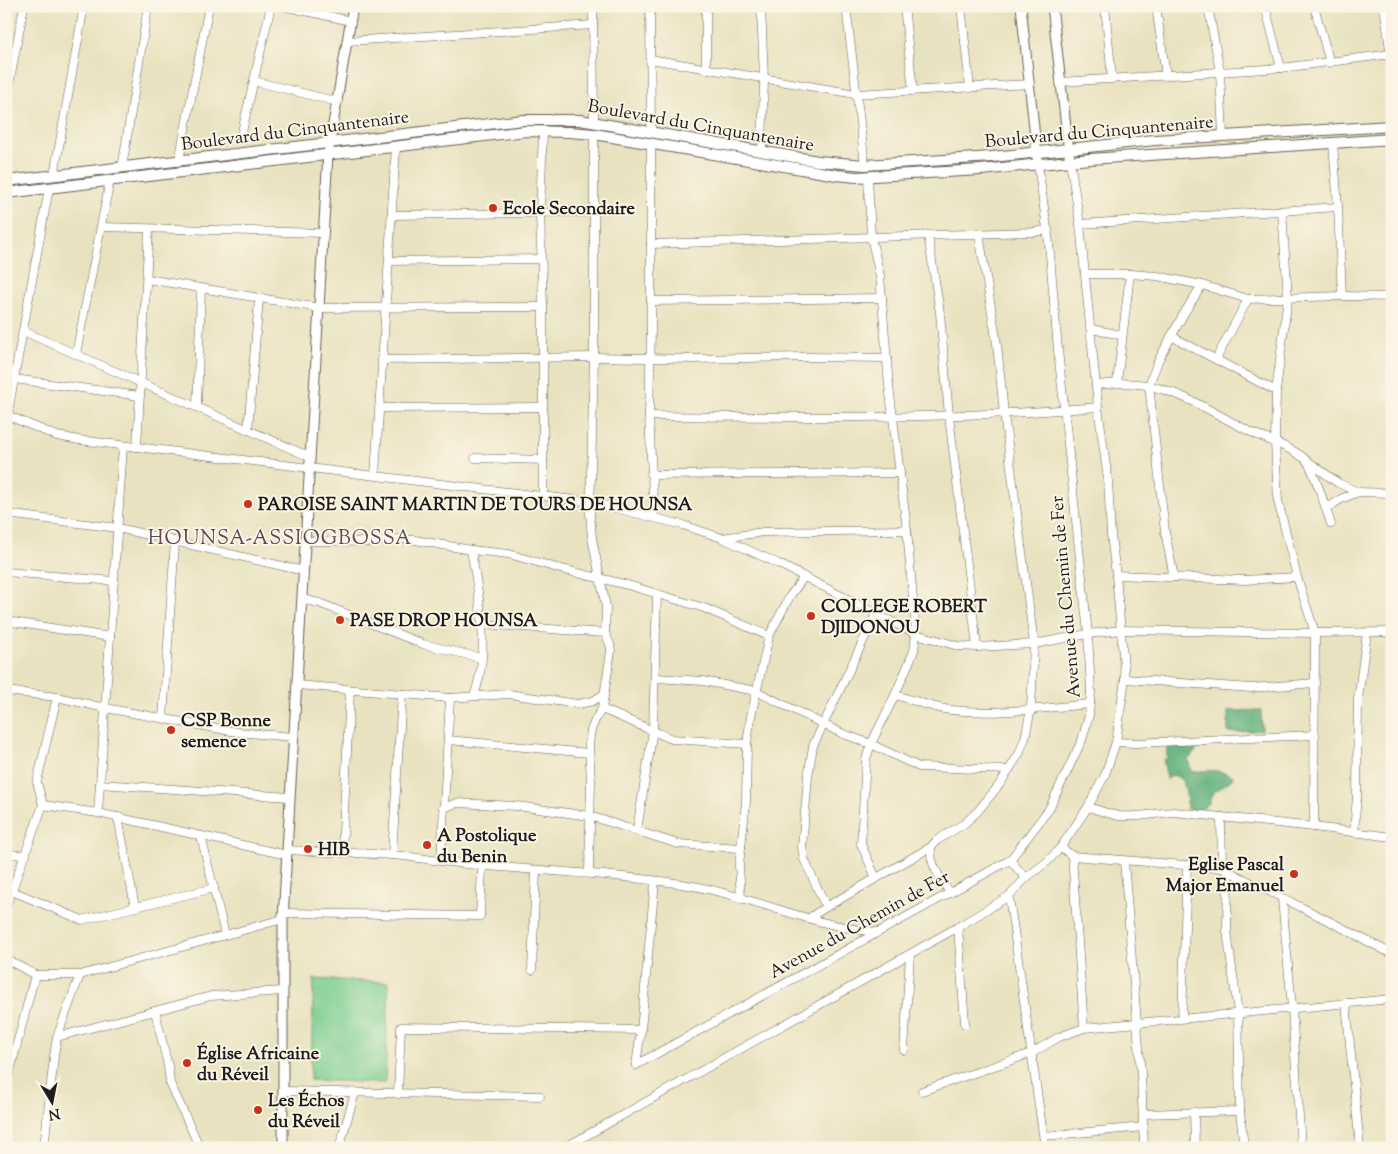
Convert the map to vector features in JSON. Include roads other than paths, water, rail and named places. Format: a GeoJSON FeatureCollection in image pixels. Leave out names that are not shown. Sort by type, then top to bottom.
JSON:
{"type":"FeatureCollection","features":[{"type":"Feature","properties":{"kind":"main road","name":"Boulevard du Cinquantenaire"},"geometry":{"type":"LineString","coordinates":[[6,181],[523,120],[580,120],[818,161],[865,165],[1037,153],[1155,140],[1392,126]]}},
{"type":"Feature","properties":{"kind":"main road","name":"Boulevard du Cinquantenaire"},"geometry":{"type":"LineString","coordinates":[[6,193],[504,133],[543,131],[594,134],[837,175],[868,177],[971,171],[1070,161],[1392,140]]}},
{"type":"Feature","properties":{"kind":"street"},"geometry":{"type":"LineString","coordinates":[[6,101],[24,6]]}},
{"type":"Feature","properties":{"kind":"street"},"geometry":{"type":"LineString","coordinates":[[54,175],[84,6]]}},
{"type":"Feature","properties":{"kind":"street"},"geometry":{"type":"LineString","coordinates":[[122,168],[148,6]]}},
{"type":"Feature","properties":{"kind":"street"},"geometry":{"type":"LineString","coordinates":[[179,161],[209,6]]}},
{"type":"Feature","properties":{"kind":"street"},"geometry":{"type":"LineString","coordinates":[[241,136],[271,6]]}},
{"type":"Feature","properties":{"kind":"street"},"geometry":{"type":"LineString","coordinates":[[283,6],[351,21]]}},
{"type":"Feature","properties":{"kind":"street"},"geometry":{"type":"LineString","coordinates":[[282,1148],[283,916],[328,154],[353,6]]}},
{"type":"Feature","properties":{"kind":"street"},"geometry":{"type":"LineString","coordinates":[[593,6],[594,123]]}},
{"type":"Feature","properties":{"kind":"street"},"geometry":{"type":"LineString","coordinates":[[650,6],[651,132]]}},
{"type":"Feature","properties":{"kind":"street"},"geometry":{"type":"LineString","coordinates":[[706,6],[706,69]]}},
{"type":"Feature","properties":{"kind":"street"},"geometry":{"type":"LineString","coordinates":[[761,6],[764,79],[762,151]]}},
{"type":"Feature","properties":{"kind":"street"},"geometry":{"type":"LineString","coordinates":[[846,6],[865,165]]}},
{"type":"Feature","properties":{"kind":"street"},"geometry":{"type":"LineString","coordinates":[[904,6],[913,91]]}},
{"type":"Feature","properties":{"kind":"street"},"geometry":{"type":"LineString","coordinates":[[961,6],[970,88]]}},
{"type":"Feature","properties":{"kind":"street","name":"Avenue du Chemin de Fer"},"geometry":{"type":"LineString","coordinates":[[641,1030],[636,1065],[1010,860],[1049,809],[1082,740],[1089,715],[1091,692],[1088,634],[1064,409],[1048,230],[1038,165],[1021,6]]}},
{"type":"Feature","properties":{"kind":"street"},"geometry":{"type":"LineString","coordinates":[[564,1148],[958,927],[1009,896],[1061,847],[1088,807],[1105,775],[1116,742],[1125,679],[1111,535],[1108,480],[1098,407],[1080,224],[1070,161],[1052,6]]}},
{"type":"Feature","properties":{"kind":"street"},"geometry":{"type":"LineString","coordinates":[[1105,6],[1112,79]]}},
{"type":"Feature","properties":{"kind":"street"},"geometry":{"type":"LineString","coordinates":[[1156,6],[1166,76]]}},
{"type":"Feature","properties":{"kind":"street"},"geometry":{"type":"LineString","coordinates":[[1208,6],[1220,72],[1223,136]]}},
{"type":"Feature","properties":{"kind":"street"},"geometry":{"type":"LineString","coordinates":[[1265,6],[1281,68]]}},
{"type":"Feature","properties":{"kind":"street"},"geometry":{"type":"LineString","coordinates":[[1314,6],[1330,63]]}},
{"type":"Feature","properties":{"kind":"street"},"geometry":{"type":"LineString","coordinates":[[1384,6],[1392,64]]}},
{"type":"Feature","properties":{"kind":"street"},"geometry":{"type":"LineString","coordinates":[[348,42],[593,25]]}},
{"type":"Feature","properties":{"kind":"street"},"geometry":{"type":"LineString","coordinates":[[1060,82],[1281,68],[1391,54]]}},
{"type":"Feature","properties":{"kind":"street"},"geometry":{"type":"LineString","coordinates":[[650,59],[856,94],[1030,84]]}},
{"type":"Feature","properties":{"kind":"street"},"geometry":{"type":"LineString","coordinates":[[254,81],[338,102]]}},
{"type":"Feature","properties":{"kind":"street"},"geometry":{"type":"LineString","coordinates":[[543,131],[540,213],[543,306],[543,496]]}},
{"type":"Feature","properties":{"kind":"street"},"geometry":{"type":"LineString","coordinates":[[589,872],[591,781],[589,753],[591,730],[602,710],[611,651],[605,633],[606,607],[592,538],[594,134]]}},
{"type":"Feature","properties":{"kind":"street"},"geometry":{"type":"LineString","coordinates":[[1333,143],[1342,296]]}},
{"type":"Feature","properties":{"kind":"street"},"geometry":{"type":"LineString","coordinates":[[651,145],[651,357],[649,416],[654,517]]}},
{"type":"Feature","properties":{"kind":"street"},"geometry":{"type":"LineString","coordinates":[[375,475],[396,146]]}},
{"type":"Feature","properties":{"kind":"street"},"geometry":{"type":"LineString","coordinates":[[868,177],[871,237],[880,276],[916,634],[914,651],[896,695],[871,744],[866,759],[861,844],[876,878]]}},
{"type":"Feature","properties":{"kind":"street"},"geometry":{"type":"LineString","coordinates":[[76,354],[110,180]]}},
{"type":"Feature","properties":{"kind":"street"},"geometry":{"type":"LineString","coordinates":[[49,188],[7,417],[57,436],[123,446],[310,462],[375,475],[591,502],[654,517],[722,538],[916,634],[958,646],[977,648],[1034,644],[1121,630],[1315,633],[1392,632]]}},
{"type":"Feature","properties":{"kind":"street"},"geometry":{"type":"LineString","coordinates":[[1080,224],[1338,207]]}},
{"type":"Feature","properties":{"kind":"street"},"geometry":{"type":"LineString","coordinates":[[392,215],[595,212]]}},
{"type":"Feature","properties":{"kind":"street"},"geometry":{"type":"LineString","coordinates":[[1282,212],[1288,297],[1276,391],[1275,443],[1278,501],[1297,578],[1315,633],[1314,827]]}},
{"type":"Feature","properties":{"kind":"street"},"geometry":{"type":"LineString","coordinates":[[101,228],[324,233]]}},
{"type":"Feature","properties":{"kind":"street"},"geometry":{"type":"LineString","coordinates":[[137,447],[149,229]]}},
{"type":"Feature","properties":{"kind":"street"},"geometry":{"type":"LineString","coordinates":[[651,244],[928,236],[1048,230]]}},
{"type":"Feature","properties":{"kind":"street"},"geometry":{"type":"LineString","coordinates":[[809,918],[931,847],[936,840],[964,823],[977,812],[1000,784],[1019,754],[1025,738],[1031,709],[1034,644],[1004,414],[997,344],[979,234]]}},
{"type":"Feature","properties":{"kind":"street"},"geometry":{"type":"LineString","coordinates":[[928,236],[940,314],[949,416],[977,648]]}},
{"type":"Feature","properties":{"kind":"street"},"geometry":{"type":"LineString","coordinates":[[389,261],[541,259]]}},
{"type":"Feature","properties":{"kind":"street"},"geometry":{"type":"LineString","coordinates":[[1085,274],[1157,276],[1248,299],[1342,296],[1392,297]]}},
{"type":"Feature","properties":{"kind":"street"},"geometry":{"type":"LineString","coordinates":[[1117,383],[1130,274]]}},
{"type":"Feature","properties":{"kind":"street"},"geometry":{"type":"LineString","coordinates":[[146,279],[319,308],[543,306]]}},
{"type":"Feature","properties":{"kind":"street"},"geometry":{"type":"LineString","coordinates":[[1174,578],[1165,532],[1149,385],[1158,361],[1171,336],[1202,286]]}},
{"type":"Feature","properties":{"kind":"street"},"geometry":{"type":"LineString","coordinates":[[196,407],[202,289]]}},
{"type":"Feature","properties":{"kind":"street"},"geometry":{"type":"LineString","coordinates":[[651,301],[882,298]]}},
{"type":"Feature","properties":{"kind":"street"},"geometry":{"type":"LineString","coordinates":[[248,430],[258,299]]}},
{"type":"Feature","properties":{"kind":"street"},"geometry":{"type":"LineString","coordinates":[[1216,359],[1248,299]]}},
{"type":"Feature","properties":{"kind":"street"},"geometry":{"type":"LineString","coordinates":[[1091,329],[1122,335]]}},
{"type":"Feature","properties":{"kind":"street"},"geometry":{"type":"LineString","coordinates":[[23,331],[248,430],[310,462]]}},
{"type":"Feature","properties":{"kind":"street"},"geometry":{"type":"LineString","coordinates":[[1171,336],[1276,391]]}},
{"type":"Feature","properties":{"kind":"street"},"geometry":{"type":"LineString","coordinates":[[382,360],[594,356],[694,359],[888,358]]}},
{"type":"Feature","properties":{"kind":"street"},"geometry":{"type":"LineString","coordinates":[[14,379],[140,396]]}},
{"type":"Feature","properties":{"kind":"street"},"geometry":{"type":"LineString","coordinates":[[1097,385],[1117,383],[1149,385],[1186,398],[1299,454],[1338,483],[1358,492],[1392,493]]}},
{"type":"Feature","properties":{"kind":"street"},"geometry":{"type":"LineString","coordinates":[[379,408],[543,407]]}},
{"type":"Feature","properties":{"kind":"street"},"geometry":{"type":"LineString","coordinates":[[649,416],[949,416],[1098,407]]}},
{"type":"Feature","properties":{"kind":"street"},"geometry":{"type":"LineString","coordinates":[[98,813],[123,446]]}},
{"type":"Feature","properties":{"kind":"street"},"geometry":{"type":"LineString","coordinates":[[475,458],[543,460]]}},
{"type":"Feature","properties":{"kind":"street"},"geometry":{"type":"LineString","coordinates":[[1308,461],[1331,524]]}},
{"type":"Feature","properties":{"kind":"street"},"geometry":{"type":"LineString","coordinates":[[651,475],[900,473]]}},
{"type":"Feature","properties":{"kind":"street"},"geometry":{"type":"LineString","coordinates":[[1326,509],[1341,499],[1358,492]]}},
{"type":"Feature","properties":{"kind":"street"},"geometry":{"type":"LineString","coordinates":[[6,514],[118,528],[304,571]]}},
{"type":"Feature","properties":{"kind":"street"},"geometry":{"type":"LineString","coordinates":[[722,538],[763,532],[906,530]]}},
{"type":"Feature","properties":{"kind":"street"},"geometry":{"type":"LineString","coordinates":[[305,541],[371,542],[400,539],[509,554],[628,585],[704,608],[768,636]]}},
{"type":"Feature","properties":{"kind":"street"},"geometry":{"type":"LineString","coordinates":[[163,718],[175,542]]}},
{"type":"Feature","properties":{"kind":"street"},"geometry":{"type":"LineString","coordinates":[[471,550],[482,624],[483,645],[479,678],[474,696]]}},
{"type":"Feature","properties":{"kind":"street"},"geometry":{"type":"LineString","coordinates":[[6,572],[114,581]]}},
{"type":"Feature","properties":{"kind":"street"},"geometry":{"type":"LineString","coordinates":[[1116,575],[1244,580],[1297,578]]}},
{"type":"Feature","properties":{"kind":"street"},"geometry":{"type":"LineString","coordinates":[[740,899],[739,864],[746,802],[747,744],[756,691],[768,636],[790,596],[804,577]]}},
{"type":"Feature","properties":{"kind":"street"},"geometry":{"type":"LineString","coordinates":[[637,830],[653,730],[657,595]]}},
{"type":"Feature","properties":{"kind":"street"},"geometry":{"type":"LineString","coordinates":[[302,599],[320,602],[423,644],[481,658]]}},
{"type":"Feature","properties":{"kind":"street"},"geometry":{"type":"LineString","coordinates":[[826,907],[804,858],[802,847],[808,777],[813,746],[876,614]]}},
{"type":"Feature","properties":{"kind":"street"},"geometry":{"type":"LineString","coordinates":[[6,621],[110,638]]}},
{"type":"Feature","properties":{"kind":"street"},"geometry":{"type":"LineString","coordinates":[[482,624],[605,633]]}},
{"type":"Feature","properties":{"kind":"street"},"geometry":{"type":"LineString","coordinates":[[1354,832],[1357,796],[1358,699],[1367,632]]}},
{"type":"Feature","properties":{"kind":"street"},"geometry":{"type":"LineString","coordinates":[[656,678],[703,681],[756,691],[841,734],[871,744],[919,767],[1009,770]]}},
{"type":"Feature","properties":{"kind":"street"},"geometry":{"type":"LineString","coordinates":[[1125,679],[1251,688],[1315,683]]}},
{"type":"Feature","properties":{"kind":"street"},"geometry":{"type":"LineString","coordinates":[[297,685],[450,698],[508,694],[578,704],[593,701],[604,694]]}},
{"type":"Feature","properties":{"kind":"street"},"geometry":{"type":"LineString","coordinates":[[342,853],[350,691]]}},
{"type":"Feature","properties":{"kind":"street"},"geometry":{"type":"LineString","coordinates":[[6,692],[57,697],[105,708],[237,732],[293,737]]}},
{"type":"Feature","properties":{"kind":"street"},"geometry":{"type":"LineString","coordinates":[[392,855],[402,694]]}},
{"type":"Feature","properties":{"kind":"street"},"geometry":{"type":"LineString","coordinates":[[896,695],[950,710],[988,712],[1090,704]]}},
{"type":"Feature","properties":{"kind":"street"},"geometry":{"type":"LineString","coordinates":[[6,905],[43,805],[37,782],[57,697]]}},
{"type":"Feature","properties":{"kind":"street"},"geometry":{"type":"LineString","coordinates":[[441,860],[450,698]]}},
{"type":"Feature","properties":{"kind":"street"},"geometry":{"type":"LineString","coordinates":[[602,710],[653,730],[662,736],[679,740],[747,744]]}},
{"type":"Feature","properties":{"kind":"street"},"geometry":{"type":"LineString","coordinates":[[1116,742],[1135,743],[1315,735]]}},
{"type":"Feature","properties":{"kind":"street"},"geometry":{"type":"LineString","coordinates":[[448,740],[589,753]]}},
{"type":"Feature","properties":{"kind":"street"},"geometry":{"type":"LineString","coordinates":[[100,784],[290,797]]}},
{"type":"Feature","properties":{"kind":"street"},"geometry":{"type":"LineString","coordinates":[[443,808],[457,803],[517,806],[590,816],[678,844],[741,848]]}},
{"type":"Feature","properties":{"kind":"street"},"geometry":{"type":"LineString","coordinates":[[43,805],[98,813],[201,836],[287,852],[392,855],[482,866],[589,872],[676,883],[708,889],[809,918],[865,931],[878,932]]}},
{"type":"Feature","properties":{"kind":"street"},"geometry":{"type":"LineString","coordinates":[[1088,807],[1117,816],[1174,812],[1392,837]]}},
{"type":"Feature","properties":{"kind":"street"},"geometry":{"type":"LineString","coordinates":[[118,817],[135,907]]}},
{"type":"Feature","properties":{"kind":"street"},"geometry":{"type":"LineString","coordinates":[[1221,817],[1227,931],[1238,1014],[1240,1111],[1244,1148]]}},
{"type":"Feature","properties":{"kind":"street"},"geometry":{"type":"LineString","coordinates":[[201,836],[224,935]]}},
{"type":"Feature","properties":{"kind":"street"},"geometry":{"type":"LineString","coordinates":[[931,847],[932,862],[950,893]]}},
{"type":"Feature","properties":{"kind":"street"},"geometry":{"type":"LineString","coordinates":[[1061,847],[1072,856],[1225,869],[1332,923],[1369,944],[1392,954]]}},
{"type":"Feature","properties":{"kind":"street"},"geometry":{"type":"LineString","coordinates":[[6,854],[26,855]]}},
{"type":"Feature","properties":{"kind":"street"},"geometry":{"type":"LineString","coordinates":[[1072,856],[1084,1028]]}},
{"type":"Feature","properties":{"kind":"street"},"geometry":{"type":"LineString","coordinates":[[1010,860],[1026,878]]}},
{"type":"Feature","properties":{"kind":"street"},"geometry":{"type":"LineString","coordinates":[[1124,861],[1137,1023],[1144,1148]]}},
{"type":"Feature","properties":{"kind":"street"},"geometry":{"type":"LineString","coordinates":[[1182,1018],[1187,865]]}},
{"type":"Feature","properties":{"kind":"street"},"geometry":{"type":"LineString","coordinates":[[6,959],[35,975],[80,975],[224,935],[283,916],[480,916],[482,866]]}},
{"type":"Feature","properties":{"kind":"street"},"geometry":{"type":"LineString","coordinates":[[532,970],[536,870]]}},
{"type":"Feature","properties":{"kind":"street"},"geometry":{"type":"LineString","coordinates":[[398,1094],[401,1027],[641,1030],[655,880]]}},
{"type":"Feature","properties":{"kind":"street"},"geometry":{"type":"LineString","coordinates":[[12,891],[82,920],[214,888]]}},
{"type":"Feature","properties":{"kind":"street"},"geometry":{"type":"LineString","coordinates":[[1009,896],[1045,1148]]}},
{"type":"Feature","properties":{"kind":"street"},"geometry":{"type":"LineString","coordinates":[[1282,899],[1292,1008],[1301,1148]]}},
{"type":"Feature","properties":{"kind":"street"},"geometry":{"type":"LineString","coordinates":[[958,927],[965,1024]]}},
{"type":"Feature","properties":{"kind":"street"},"geometry":{"type":"LineString","coordinates":[[904,1050],[910,954]]}},
{"type":"Feature","properties":{"kind":"street"},"geometry":{"type":"LineString","coordinates":[[6,1086],[9,1064],[35,975]]}},
{"type":"Feature","properties":{"kind":"street"},"geometry":{"type":"LineString","coordinates":[[44,1148],[54,1056],[58,1037],[80,975]]}},
{"type":"Feature","properties":{"kind":"street"},"geometry":{"type":"LineString","coordinates":[[58,1037],[212,996],[282,991]]}},
{"type":"Feature","properties":{"kind":"street"},"geometry":{"type":"LineString","coordinates":[[922,1091],[1032,1053],[1064,1035],[1084,1028],[1392,999]]}},
{"type":"Feature","properties":{"kind":"street"},"geometry":{"type":"LineString","coordinates":[[1346,1003],[1360,1148]]}},
{"type":"Feature","properties":{"kind":"street"},"geometry":{"type":"LineString","coordinates":[[155,1011],[168,1066],[170,1083],[200,1148]]}},
{"type":"Feature","properties":{"kind":"street"},"geometry":{"type":"LineString","coordinates":[[283,1091],[540,1096]]}},
{"type":"Feature","properties":{"kind":"street"},"geometry":{"type":"LineString","coordinates":[[339,1148],[354,1093]]}},
{"type":"Feature","properties":{"kind":"street"},"geometry":{"type":"LineString","coordinates":[[1143,1114],[1240,1111]]}},
{"type":"Feature","properties":{"kind":"street"},"geometry":{"type":"LineString","coordinates":[[1194,1112],[1195,1148]]}},
{"type":"Feature","properties":{"kind":"street"},"geometry":{"type":"LineString","coordinates":[[1044,1136],[1144,1127]]}},
{"type":"Feature","properties":{"kind":"place","name":"Ecole Secondaire"},"geometry":{"type":"Point","coordinates":[493,208]}},
{"type":"Feature","properties":{"kind":"place","name":"PAROISE SAINT MARTIN DE TOURS DE HOUNSA"},"geometry":{"type":"Point","coordinates":[248,504]}},
{"type":"Feature","properties":{"kind":"place","name":"COLLEGE ROBERT DJIDONOU"},"geometry":{"type":"Point","coordinates":[811,616]}},
{"type":"Feature","properties":{"kind":"place","name":"PASE DROP HOUNSA"},"geometry":{"type":"Point","coordinates":[340,620]}},
{"type":"Feature","properties":{"kind":"place","name":"CSP Bonne semence"},"geometry":{"type":"Point","coordinates":[171,730]}},
{"type":"Feature","properties":{"kind":"place","name":"A Postolique du Benin"},"geometry":{"type":"Point","coordinates":[427,845]}},
{"type":"Feature","properties":{"kind":"place","name":"HIB"},"geometry":{"type":"Point","coordinates":[308,849]}},
{"type":"Feature","properties":{"kind":"place","name":"Eglise Pascal Major Emanuel"},"geometry":{"type":"Point","coordinates":[1294,874]}},
{"type":"Feature","properties":{"kind":"place","name":"Église Africaine du Réveil"},"geometry":{"type":"Point","coordinates":[187,1063]}},
{"type":"Feature","properties":{"kind":"place","name":"Les Échos du Réveil"},"geometry":{"type":"Point","coordinates":[258,1110]}},
{"type":"Feature","properties":{"kind":"district","name":"HOUNSA-ASSIOGBOSSA"},"geometry":{"type":"Point","coordinates":[280,537]}}]}
